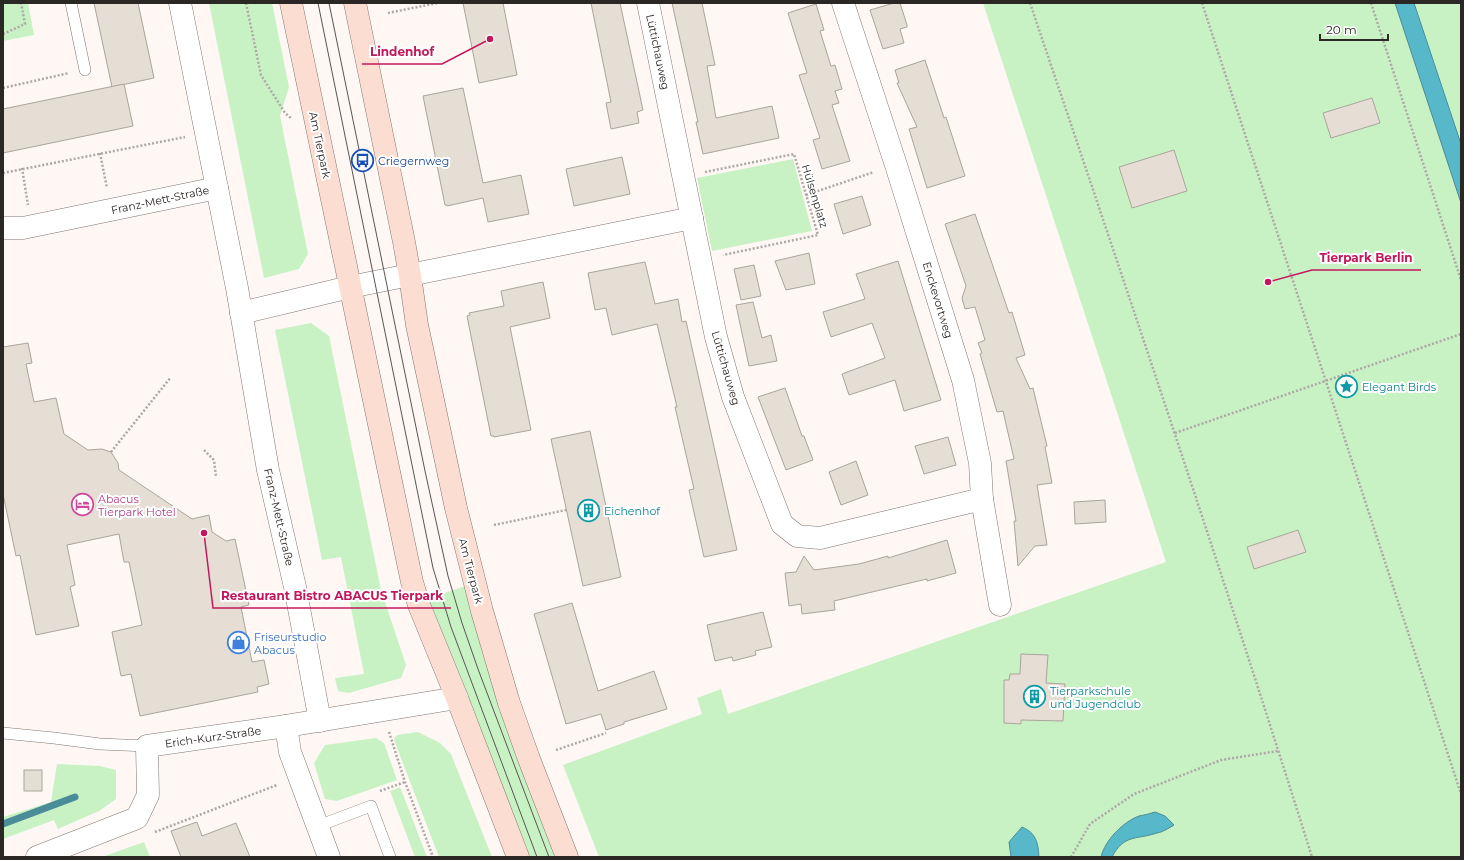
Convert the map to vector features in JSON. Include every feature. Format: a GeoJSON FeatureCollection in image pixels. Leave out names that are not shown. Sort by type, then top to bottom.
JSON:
{"type":"FeatureCollection","features":[{"type":"Feature","properties":{"kind":"main road","name":"Am Tierpark"},"geometry":{"type":"LineString","coordinates":[[291,3],[412,582],[419,605],[457,698],[518,857]]}},
{"type":"Feature","properties":{"kind":"main road","name":"Am Tierpark"},"geometry":{"type":"LineString","coordinates":[[355,3],[410,276],[417,325],[454,501],[482,611],[517,724],[567,857]]}},
{"type":"Feature","properties":{"kind":"street"},"geometry":{"type":"LineString","coordinates":[[180,3],[217,188]]}},
{"type":"Feature","properties":{"kind":"street","name":"Lüttichauweg"},"geometry":{"type":"LineString","coordinates":[[648,3],[716,337],[733,397],[782,524],[797,536],[820,538],[982,499]]}},
{"type":"Feature","properties":{"kind":"street","name":"Enckevortweg"},"geometry":{"type":"LineString","coordinates":[[843,3],[896,165],[963,380],[980,463],[982,499],[1000,605]]}},
{"type":"Feature","properties":{"kind":"street","name":"Franz-Mett-Straße"},"geometry":{"type":"LineString","coordinates":[[3,228],[23,228],[217,188],[241,313],[268,470],[295,587],[320,721]]}},
{"type":"Feature","properties":{"kind":"street"},"geometry":{"type":"LineString","coordinates":[[241,313],[350,287],[692,218]]}},
{"type":"Feature","properties":{"kind":"street","name":"Erich-Kurz-Straße"},"geometry":{"type":"LineString","coordinates":[[147,746],[320,721],[457,698]]}},
{"type":"Feature","properties":{"kind":"street"},"geometry":{"type":"LineString","coordinates":[[286,726],[290,752],[329,857]]}},
{"type":"Feature","properties":{"kind":"street"},"geometry":{"type":"LineString","coordinates":[[37,857],[137,818],[148,795],[147,746]]}},
{"type":"Feature","properties":{"kind":"lane"},"geometry":{"type":"LineString","coordinates":[[72,3],[85,70]]}},
{"type":"Feature","properties":{"kind":"lane"},"geometry":{"type":"LineString","coordinates":[[3,734],[100,744],[147,746]]}},
{"type":"Feature","properties":{"kind":"lane"},"geometry":{"type":"LineString","coordinates":[[318,826],[371,806],[390,857]]}},
{"type":"Feature","properties":{"kind":"path"},"geometry":{"type":"LineString","coordinates":[[3,34],[25,24],[21,3]]}},
{"type":"Feature","properties":{"kind":"path"},"geometry":{"type":"LineString","coordinates":[[246,3],[261,75],[285,113]]}},
{"type":"Feature","properties":{"kind":"path"},"geometry":{"type":"LineString","coordinates":[[388,14],[437,3]]}},
{"type":"Feature","properties":{"kind":"path"},"geometry":{"type":"LineString","coordinates":[[1030,3],[1175,433],[1312,857]]}},
{"type":"Feature","properties":{"kind":"path"},"geometry":{"type":"LineString","coordinates":[[1202,3],[1461,794]]}},
{"type":"Feature","properties":{"kind":"path"},"geometry":{"type":"LineString","coordinates":[[1371,3],[1461,280]]}},
{"type":"Feature","properties":{"kind":"path"},"geometry":{"type":"LineString","coordinates":[[3,88],[85,70]]}},
{"type":"Feature","properties":{"kind":"path"},"geometry":{"type":"LineString","coordinates":[[3,173],[22,168],[206,133]]}},
{"type":"Feature","properties":{"kind":"path"},"geometry":{"type":"LineString","coordinates":[[100,153],[111,210]]}},
{"type":"Feature","properties":{"kind":"path","name":"Hülsenplatz"},"geometry":{"type":"LineString","coordinates":[[684,176],[794,154],[818,235],[701,260]]}},
{"type":"Feature","properties":{"kind":"path"},"geometry":{"type":"LineString","coordinates":[[806,195],[896,165]]}},
{"type":"Feature","properties":{"kind":"path"},"geometry":{"type":"LineString","coordinates":[[22,168],[32,226]]}},
{"type":"Feature","properties":{"kind":"path"},"geometry":{"type":"LineString","coordinates":[[1175,433],[1461,334]]}},
{"type":"Feature","properties":{"kind":"path"},"geometry":{"type":"LineString","coordinates":[[111,452],[171,376]]}},
{"type":"Feature","properties":{"kind":"path"},"geometry":{"type":"LineString","coordinates":[[204,450],[214,460],[216,477]]}},
{"type":"Feature","properties":{"kind":"path"},"geometry":{"type":"LineString","coordinates":[[494,525],[566,510]]}},
{"type":"Feature","properties":{"kind":"path"},"geometry":{"type":"LineString","coordinates":[[382,711],[405,782],[433,857]]}},
{"type":"Feature","properties":{"kind":"path"},"geometry":{"type":"LineString","coordinates":[[556,750],[606,733]]}},
{"type":"Feature","properties":{"kind":"path"},"geometry":{"type":"LineString","coordinates":[[1072,857],[1090,824],[1134,794],[1221,760],[1278,750]]}},
{"type":"Feature","properties":{"kind":"path"},"geometry":{"type":"LineString","coordinates":[[153,833],[299,777]]}},
{"type":"Feature","properties":{"kind":"green space"},"geometry":{"type":"Polygon","coordinates":[[[3,3],[28,3],[34,35],[3,41],[3,3]]]}},
{"type":"Feature","properties":{"kind":"green space"},"geometry":{"type":"Polygon","coordinates":[[[209,3],[272,3],[289,87],[280,116],[308,254],[299,269],[264,278],[209,3]]]}},
{"type":"Feature","properties":{"kind":"green space"},"geometry":{"type":"Polygon","coordinates":[[[983,3],[1461,3],[1461,857],[599,857],[563,765],[702,714],[697,698],[721,689],[728,714],[1166,562],[983,3]]]}},
{"type":"Feature","properties":{"kind":"green space"},"geometry":{"type":"Polygon","coordinates":[[[793,159],[812,231],[712,251],[697,178],[793,159]]]}},
{"type":"Feature","properties":{"kind":"green space"},"geometry":{"type":"Polygon","coordinates":[[[311,323],[329,336],[381,590],[406,665],[401,678],[349,693],[338,691],[335,678],[364,674],[341,557],[322,560],[275,330],[311,323]]]}},
{"type":"Feature","properties":{"kind":"green space"},"geometry":{"type":"Polygon","coordinates":[[[465,586],[483,656],[555,857],[528,857],[427,599],[465,586]]]}},
{"type":"Feature","properties":{"kind":"green space"},"geometry":{"type":"Polygon","coordinates":[[[418,732],[440,743],[451,754],[492,857],[439,857],[394,740],[397,735],[418,732]]]}},
{"type":"Feature","properties":{"kind":"green space"},"geometry":{"type":"Polygon","coordinates":[[[376,738],[384,743],[397,780],[337,801],[325,799],[314,763],[325,745],[376,738]]]}},
{"type":"Feature","properties":{"kind":"green space"},"geometry":{"type":"Polygon","coordinates":[[[57,764],[100,766],[116,770],[116,799],[99,811],[58,829],[54,820],[3,839],[3,817],[51,802],[57,764]]]}},
{"type":"Feature","properties":{"kind":"green space"},"geometry":{"type":"Polygon","coordinates":[[[400,787],[427,857],[415,857],[390,791],[400,787]]]}},
{"type":"Feature","properties":{"kind":"green space"},"geometry":{"type":"Polygon","coordinates":[[[144,842],[150,857],[102,857],[144,842]]]}},
{"type":"Feature","properties":{"kind":"water"},"geometry":{"type":"Polygon","coordinates":[[[1395,3],[1414,3],[1461,144],[1461,203],[1395,3]]]}},
{"type":"Feature","properties":{"kind":"water"},"geometry":{"type":"Polygon","coordinates":[[[1155,812],[1165,816],[1174,825],[1161,832],[1126,841],[1112,857],[1101,857],[1106,844],[1121,827],[1139,816],[1155,812]]]}},
{"type":"Feature","properties":{"kind":"water"},"geometry":{"type":"Polygon","coordinates":[[[1022,827],[1027,829],[1033,835],[1038,847],[1039,857],[1011,857],[1009,842],[1022,827]]]}},
{"type":"Feature","properties":{"kind":"building"},"geometry":{"type":"Polygon","coordinates":[[[94,3],[138,3],[154,78],[112,87],[94,3]]]}},
{"type":"Feature","properties":{"kind":"building"},"geometry":{"type":"Polygon","coordinates":[[[463,3],[503,3],[517,75],[479,83],[463,3]]]}},
{"type":"Feature","properties":{"kind":"building"},"geometry":{"type":"Polygon","coordinates":[[[591,3],[620,3],[643,110],[637,112],[639,123],[611,129],[606,103],[611,102],[591,3]]]}},
{"type":"Feature","properties":{"kind":"building"},"geometry":{"type":"Polygon","coordinates":[[[672,3],[702,3],[715,65],[707,66],[716,118],[772,106],[779,138],[703,154],[696,122],[698,122],[672,3]]]}},
{"type":"Feature","properties":{"kind":"building"},"geometry":{"type":"Polygon","coordinates":[[[894,3],[900,3],[907,25],[907,27],[900,29],[904,43],[883,49],[870,10],[894,3]]]}},
{"type":"Feature","properties":{"kind":"building"},"geometry":{"type":"Polygon","coordinates":[[[816,4],[824,30],[820,31],[831,66],[835,65],[842,89],[835,91],[839,103],[832,105],[850,161],[822,169],[813,140],[820,138],[799,75],[807,73],[788,13],[816,4]]]}},
{"type":"Feature","properties":{"kind":"building"},"geometry":{"type":"Polygon","coordinates":[[[925,60],[944,118],[946,117],[965,176],[927,188],[909,129],[917,127],[897,83],[899,83],[895,70],[925,60]]]}},
{"type":"Feature","properties":{"kind":"building"},"geometry":{"type":"Polygon","coordinates":[[[124,84],[133,126],[3,153],[3,109],[124,84]]]}},
{"type":"Feature","properties":{"kind":"building"},"geometry":{"type":"Polygon","coordinates":[[[463,88],[483,183],[521,175],[529,214],[488,222],[483,198],[447,206],[445,205],[423,96],[463,88]]]}},
{"type":"Feature","properties":{"kind":"building"},"geometry":{"type":"Polygon","coordinates":[[[1372,98],[1380,123],[1331,138],[1323,113],[1372,98]]]}},
{"type":"Feature","properties":{"kind":"building"},"geometry":{"type":"Polygon","coordinates":[[[1174,150],[1187,191],[1132,208],[1119,167],[1174,150]]]}},
{"type":"Feature","properties":{"kind":"building"},"geometry":{"type":"Polygon","coordinates":[[[622,157],[630,194],[574,206],[566,169],[622,157]]]}},
{"type":"Feature","properties":{"kind":"building"},"geometry":{"type":"Polygon","coordinates":[[[862,196],[871,225],[843,234],[834,204],[862,196]]]}},
{"type":"Feature","properties":{"kind":"building"},"geometry":{"type":"Polygon","coordinates":[[[975,214],[1009,313],[1012,312],[1025,355],[1016,358],[1030,389],[1033,388],[1047,446],[1045,447],[1052,483],[1037,485],[1047,545],[1035,546],[1018,566],[1014,521],[1016,521],[1006,461],[1014,459],[1003,411],[997,412],[980,354],[982,353],[978,343],[985,340],[975,307],[965,309],[962,298],[966,286],[945,224],[975,214]]]}},
{"type":"Feature","properties":{"kind":"building"},"geometry":{"type":"Polygon","coordinates":[[[809,253],[815,284],[786,290],[775,261],[809,253]]]}},
{"type":"Feature","properties":{"kind":"building"},"geometry":{"type":"Polygon","coordinates":[[[898,261],[941,400],[904,411],[895,380],[849,395],[842,374],[885,358],[872,323],[831,337],[823,312],[865,299],[856,274],[898,261]]]}},
{"type":"Feature","properties":{"kind":"building"},"geometry":{"type":"Polygon","coordinates":[[[645,262],[655,304],[678,299],[682,322],[686,321],[737,550],[704,557],[689,490],[694,489],[675,407],[677,407],[657,324],[612,335],[606,308],[595,310],[588,273],[645,262]]]}},
{"type":"Feature","properties":{"kind":"building"},"geometry":{"type":"Polygon","coordinates":[[[754,265],[761,296],[741,300],[734,269],[754,265]]]}},
{"type":"Feature","properties":{"kind":"building"},"geometry":{"type":"Polygon","coordinates":[[[543,282],[550,318],[510,327],[531,430],[494,437],[491,436],[467,316],[470,315],[469,313],[504,306],[501,291],[543,282]]]}},
{"type":"Feature","properties":{"kind":"building"},"geometry":{"type":"Polygon","coordinates":[[[753,302],[762,338],[771,335],[777,361],[749,366],[736,305],[753,302]]]}},
{"type":"Feature","properties":{"kind":"building","name":"Abacus Tierpark Hotel"},"geometry":{"type":"Polygon","coordinates":[[[28,343],[32,363],[26,364],[34,402],[56,398],[64,434],[88,450],[102,449],[111,452],[118,463],[119,470],[192,519],[209,515],[212,532],[226,541],[235,539],[249,605],[241,607],[252,662],[264,660],[269,684],[257,687],[258,692],[140,716],[131,674],[121,676],[112,632],[142,625],[129,562],[124,562],[119,534],[67,545],[75,585],[70,587],[79,626],[36,635],[20,555],[16,556],[3,494],[3,347],[28,343]]]}},
{"type":"Feature","properties":{"kind":"building"},"geometry":{"type":"Polygon","coordinates":[[[785,388],[802,436],[804,436],[813,460],[786,470],[758,397],[785,388]]]}},
{"type":"Feature","properties":{"kind":"building","name":"Eichenhof"},"geometry":{"type":"Polygon","coordinates":[[[590,431],[621,577],[583,586],[551,439],[590,431]]]}},
{"type":"Feature","properties":{"kind":"building"},"geometry":{"type":"Polygon","coordinates":[[[948,437],[956,465],[924,474],[915,446],[948,437]]]}},
{"type":"Feature","properties":{"kind":"building"},"geometry":{"type":"Polygon","coordinates":[[[856,461],[868,495],[841,505],[829,472],[856,461]]]}},
{"type":"Feature","properties":{"kind":"building"},"geometry":{"type":"Polygon","coordinates":[[[1105,500],[1106,522],[1075,524],[1074,502],[1105,500]]]}},
{"type":"Feature","properties":{"kind":"building"},"geometry":{"type":"Polygon","coordinates":[[[1298,530],[1306,552],[1254,569],[1247,547],[1298,530]]]}},
{"type":"Feature","properties":{"kind":"building"},"geometry":{"type":"Polygon","coordinates":[[[947,540],[956,573],[927,581],[927,579],[834,601],[835,610],[802,614],[801,604],[789,606],[785,573],[796,572],[804,556],[814,570],[859,564],[888,556],[888,558],[947,540]]]}},
{"type":"Feature","properties":{"kind":"building"},"geometry":{"type":"Polygon","coordinates":[[[572,603],[598,691],[654,671],[667,709],[624,722],[624,724],[606,730],[601,714],[566,724],[534,614],[572,603]]]}},
{"type":"Feature","properties":{"kind":"building"},"geometry":{"type":"Polygon","coordinates":[[[763,612],[772,647],[755,651],[756,655],[733,661],[732,657],[715,661],[707,625],[763,612]]]}},
{"type":"Feature","properties":{"kind":"building","name":"Tierparkschule und Jugendclub"},"geometry":{"type":"Polygon","coordinates":[[[1021,654],[1048,655],[1046,683],[1065,684],[1063,721],[1021,720],[1021,724],[1004,723],[1004,680],[1009,680],[1010,674],[1020,674],[1021,654]]]}},
{"type":"Feature","properties":{"kind":"building"},"geometry":{"type":"Polygon","coordinates":[[[24,770],[42,770],[42,791],[24,791],[24,770]]]}},
{"type":"Feature","properties":{"kind":"building"},"geometry":{"type":"Polygon","coordinates":[[[197,822],[202,836],[236,823],[250,857],[181,857],[171,831],[197,822]]]}},
{"type":"Feature","properties":{"kind":"waterway"},"geometry":{"type":"LineString","coordinates":[[3,824],[75,797]]}},
{"type":"Feature","properties":{"kind":"tram line"},"geometry":{"type":"LineString","coordinates":[[318,3],[433,568],[451,627],[537,857]]}},
{"type":"Feature","properties":{"kind":"tram line"},"geometry":{"type":"LineString","coordinates":[[329,3],[448,576],[478,669],[549,857]]}},
{"type":"Feature","properties":{"kind":"place","name":"Lindenhof"},"geometry":{"type":"Point","coordinates":[490,39]}},
{"type":"Feature","properties":{"kind":"place","name":"Criegernweg"},"geometry":{"type":"Point","coordinates":[362,161]}},
{"type":"Feature","properties":{"kind":"place","name":"Tierpark Berlin"},"geometry":{"type":"Point","coordinates":[1268,282]}},
{"type":"Feature","properties":{"kind":"place","name":"Elegant Birds"},"geometry":{"type":"Point","coordinates":[1346,387]}},
{"type":"Feature","properties":{"kind":"place","name":"Abacus Tierpark Hotel"},"geometry":{"type":"Point","coordinates":[83,505]}},
{"type":"Feature","properties":{"kind":"place","name":"Eichenhof"},"geometry":{"type":"Point","coordinates":[589,511]}},
{"type":"Feature","properties":{"kind":"place","name":"Restaurant Bistro ABACUS Tierpark"},"geometry":{"type":"Point","coordinates":[204,533]}},
{"type":"Feature","properties":{"kind":"place","name":"Friseurstudio Abacus"},"geometry":{"type":"Point","coordinates":[238,643]}},
{"type":"Feature","properties":{"kind":"place","name":"Tierparkschule und Jugendclub"},"geometry":{"type":"Point","coordinates":[1034,697]}}]}
